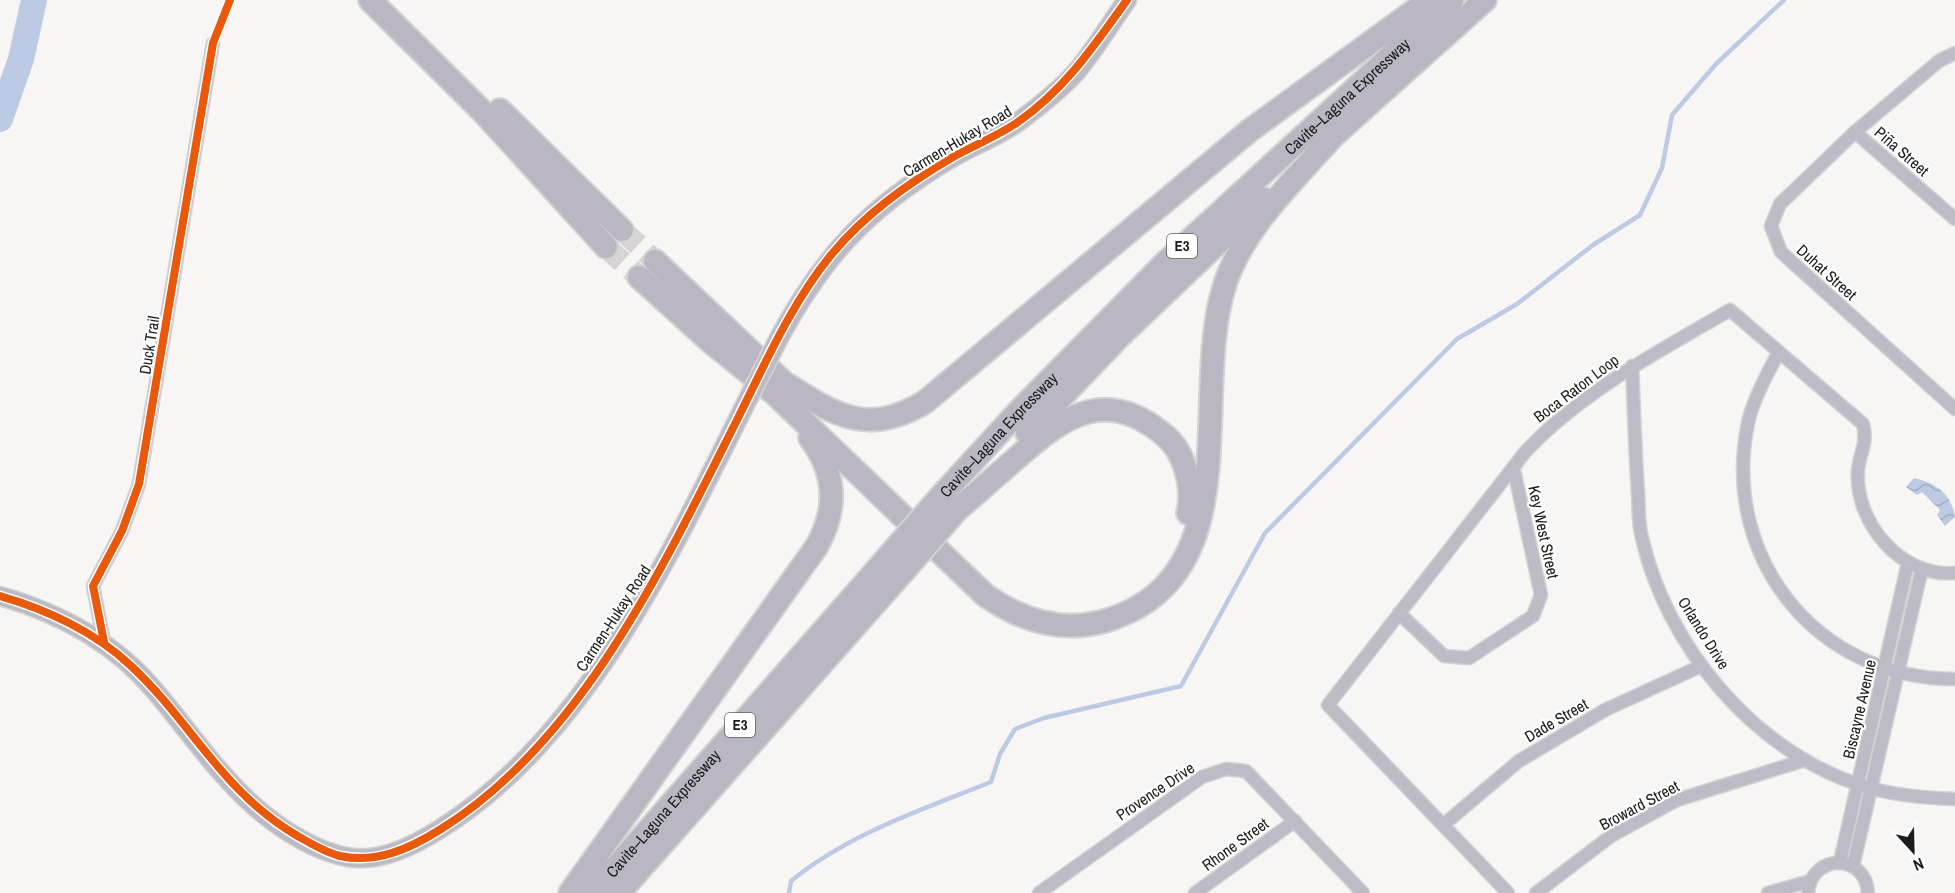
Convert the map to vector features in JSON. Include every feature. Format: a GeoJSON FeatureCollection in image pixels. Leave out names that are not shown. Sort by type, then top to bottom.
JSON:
{"type":"FeatureCollection","features":[{"type":"Feature","properties":{"kind":"highway"},"geometry":{"type":"LineString","coordinates":[[370,0],[484,113],[606,247]]}},
{"type":"Feature","properties":{"kind":"highway"},"geometry":{"type":"LineString","coordinates":[[387,0],[622,230]]}},
{"type":"Feature","properties":{"kind":"highway","name":"E3"},"geometry":{"type":"LineString","coordinates":[[1334,135],[1485,0]]}},
{"type":"Feature","properties":{"kind":"highway"},"geometry":{"type":"LineString","coordinates":[[779,388],[834,413],[858,420],[885,419],[917,407],[958,377],[1249,131],[1440,4]]}},
{"type":"Feature","properties":{"kind":"highway","name":"Cavite–Laguna Expressway"},"geometry":{"type":"LineString","coordinates":[[619,893],[949,503],[1025,405],[1166,262],[1440,4]]}},
{"type":"Feature","properties":{"kind":"highway"},"geometry":{"type":"LineString","coordinates":[[655,261],[959,572],[998,604],[1027,620],[1061,626],[1082,626],[1119,616],[1151,598],[1167,585],[1189,554],[1203,506],[1216,322],[1223,291],[1234,262],[1262,218],[1334,135]]}},
{"type":"Feature","properties":{"kind":"highway","name":"Cavite–Laguna Expressway"},"geometry":{"type":"LineString","coordinates":[[949,503],[1121,335],[1334,135]]}},
{"type":"Feature","properties":{"kind":"highway"},"geometry":{"type":"LineString","coordinates":[[639,278],[779,388],[978,571],[1013,597],[1036,606],[1075,612],[1096,610],[1117,603],[1152,581],[1166,565],[1185,529],[1189,508],[1189,487],[1178,452],[1167,437],[1150,423],[1119,410],[1092,411],[1079,414],[1054,426],[949,503]]}},
{"type":"Feature","properties":{"kind":"highway"},"geometry":{"type":"LineString","coordinates":[[570,893],[817,546],[826,530],[832,500],[829,472],[779,388]]}},
{"type":"Feature","properties":{"kind":"highway","name":"Cavite–Laguna Expressway"},"geometry":{"type":"LineString","coordinates":[[593,893],[895,565]]}},
{"type":"Feature","properties":{"kind":"street","name":"Carmen-Hukay Road"},"geometry":{"type":"LineString","coordinates":[[0,596],[23,603],[104,642],[154,689],[237,790],[280,826],[317,848],[335,855],[356,859],[379,857],[406,848],[458,818],[532,753],[615,644],[648,591],[779,339],[811,283],[828,259],[873,212],[902,189],[951,158],[1017,123],[1076,72],[1127,0]]}},
{"type":"Feature","properties":{"kind":"street","name":"Duck Trail"},"geometry":{"type":"LineString","coordinates":[[104,642],[93,586],[122,531],[139,483],[213,43]]}},
{"type":"Feature","properties":{"kind":"street","name":"Duhat Street"},"geometry":{"type":"LineString","coordinates":[[1955,53],[1939,61],[1855,132],[1780,204],[1771,226],[1781,252],[1955,409]]}},
{"type":"Feature","properties":{"kind":"street","name":"Piña Street"},"geometry":{"type":"LineString","coordinates":[[1855,132],[1955,219]]}},
{"type":"Feature","properties":{"kind":"street","name":"Boca Raton Loop"},"geometry":{"type":"LineString","coordinates":[[1508,893],[1328,705],[1514,470],[1526,451],[1546,429],[1632,366],[1730,310],[1863,424],[1866,438],[1858,470],[1861,500],[1873,528],[1908,563],[1922,568],[1955,573]]}},
{"type":"Feature","properties":{"kind":"street"},"geometry":{"type":"LineString","coordinates":[[1779,352],[1748,422],[1743,491],[1755,547],[1785,598],[1822,636],[1870,664],[1924,679],[1955,679]]}},
{"type":"Feature","properties":{"kind":"street","name":"Orlando Drive"},"geometry":{"type":"LineString","coordinates":[[1632,366],[1641,537],[1668,613],[1701,666],[1731,701],[1779,744],[1805,760],[1858,784],[1919,798],[1955,799]]}},
{"type":"Feature","properties":{"kind":"street","name":"Key West Street"},"geometry":{"type":"LineString","coordinates":[[1399,613],[1444,656],[1469,658],[1533,616],[1541,595],[1514,470]]}},
{"type":"Feature","properties":{"kind":"street","name":"Biscayne Avenue"},"geometry":{"type":"LineString","coordinates":[[1840,862],[1908,563]]}},
{"type":"Feature","properties":{"kind":"street","name":"Biscayne Avenue"},"geometry":{"type":"LineString","coordinates":[[1853,866],[1922,568]]}},
{"type":"Feature","properties":{"kind":"street","name":"Dade Street"},"geometry":{"type":"LineString","coordinates":[[1443,825],[1519,761],[1605,710],[1701,666]]}},
{"type":"Feature","properties":{"kind":"street","name":"Broward Street"},"geometry":{"type":"LineString","coordinates":[[1536,893],[1611,836],[1677,800],[1805,760]]}},
{"type":"Feature","properties":{"kind":"street","name":"Provence Drive"},"geometry":{"type":"LineString","coordinates":[[1039,893],[1202,777],[1226,769],[1246,771],[1363,893]]}},
{"type":"Feature","properties":{"kind":"street","name":"Rhone Street"},"geometry":{"type":"LineString","coordinates":[[1195,893],[1295,821]]}},
{"type":"Feature","properties":{"kind":"street"},"geometry":{"type":"LineString","coordinates":[[1768,893],[1809,887],[1822,867],[1840,862],[1853,866],[1861,872],[1871,892]]}},
{"type":"Feature","properties":{"kind":"water"},"geometry":{"type":"Polygon","coordinates":[[[1914,478],[1936,486],[1950,501],[1955,517],[1945,526],[1937,515],[1940,510],[1922,492],[1917,495],[1906,487],[1914,478]]]}},
{"type":"Feature","properties":{"kind":"waterway"},"geometry":{"type":"LineString","coordinates":[[0,119],[21,59],[34,0]]}},
{"type":"Feature","properties":{"kind":"waterway"},"geometry":{"type":"LineString","coordinates":[[789,893],[791,881],[813,864],[861,836],[991,782],[1000,754],[1015,729],[1044,718],[1181,686],[1265,533],[1457,339],[1517,304],[1593,245],[1640,215],[1662,168],[1672,115],[1716,64],[1784,0]]}},
{"type":"Feature","properties":{"kind":"tunnel"},"geometry":{"type":"LineString","coordinates":[[622,230],[655,261]]}},
{"type":"Feature","properties":{"kind":"tunnel"},"geometry":{"type":"LineString","coordinates":[[606,247],[639,277]]}},
{"type":"Feature","properties":{"kind":"cycle path"},"geometry":{"type":"LineString","coordinates":[[104,642],[93,586],[122,531],[139,484],[213,43],[230,0]]}},
{"type":"Feature","properties":{"kind":"cycle path"},"geometry":{"type":"LineString","coordinates":[[0,596],[69,623],[116,653],[151,686],[247,798],[270,818],[296,835],[328,852],[354,858],[393,853],[418,842],[441,829],[491,792],[537,748],[578,699],[615,645],[649,589],[791,314],[831,255],[872,213],[903,189],[953,157],[1010,127],[1035,109],[1078,66],[1127,0]]}}]}
